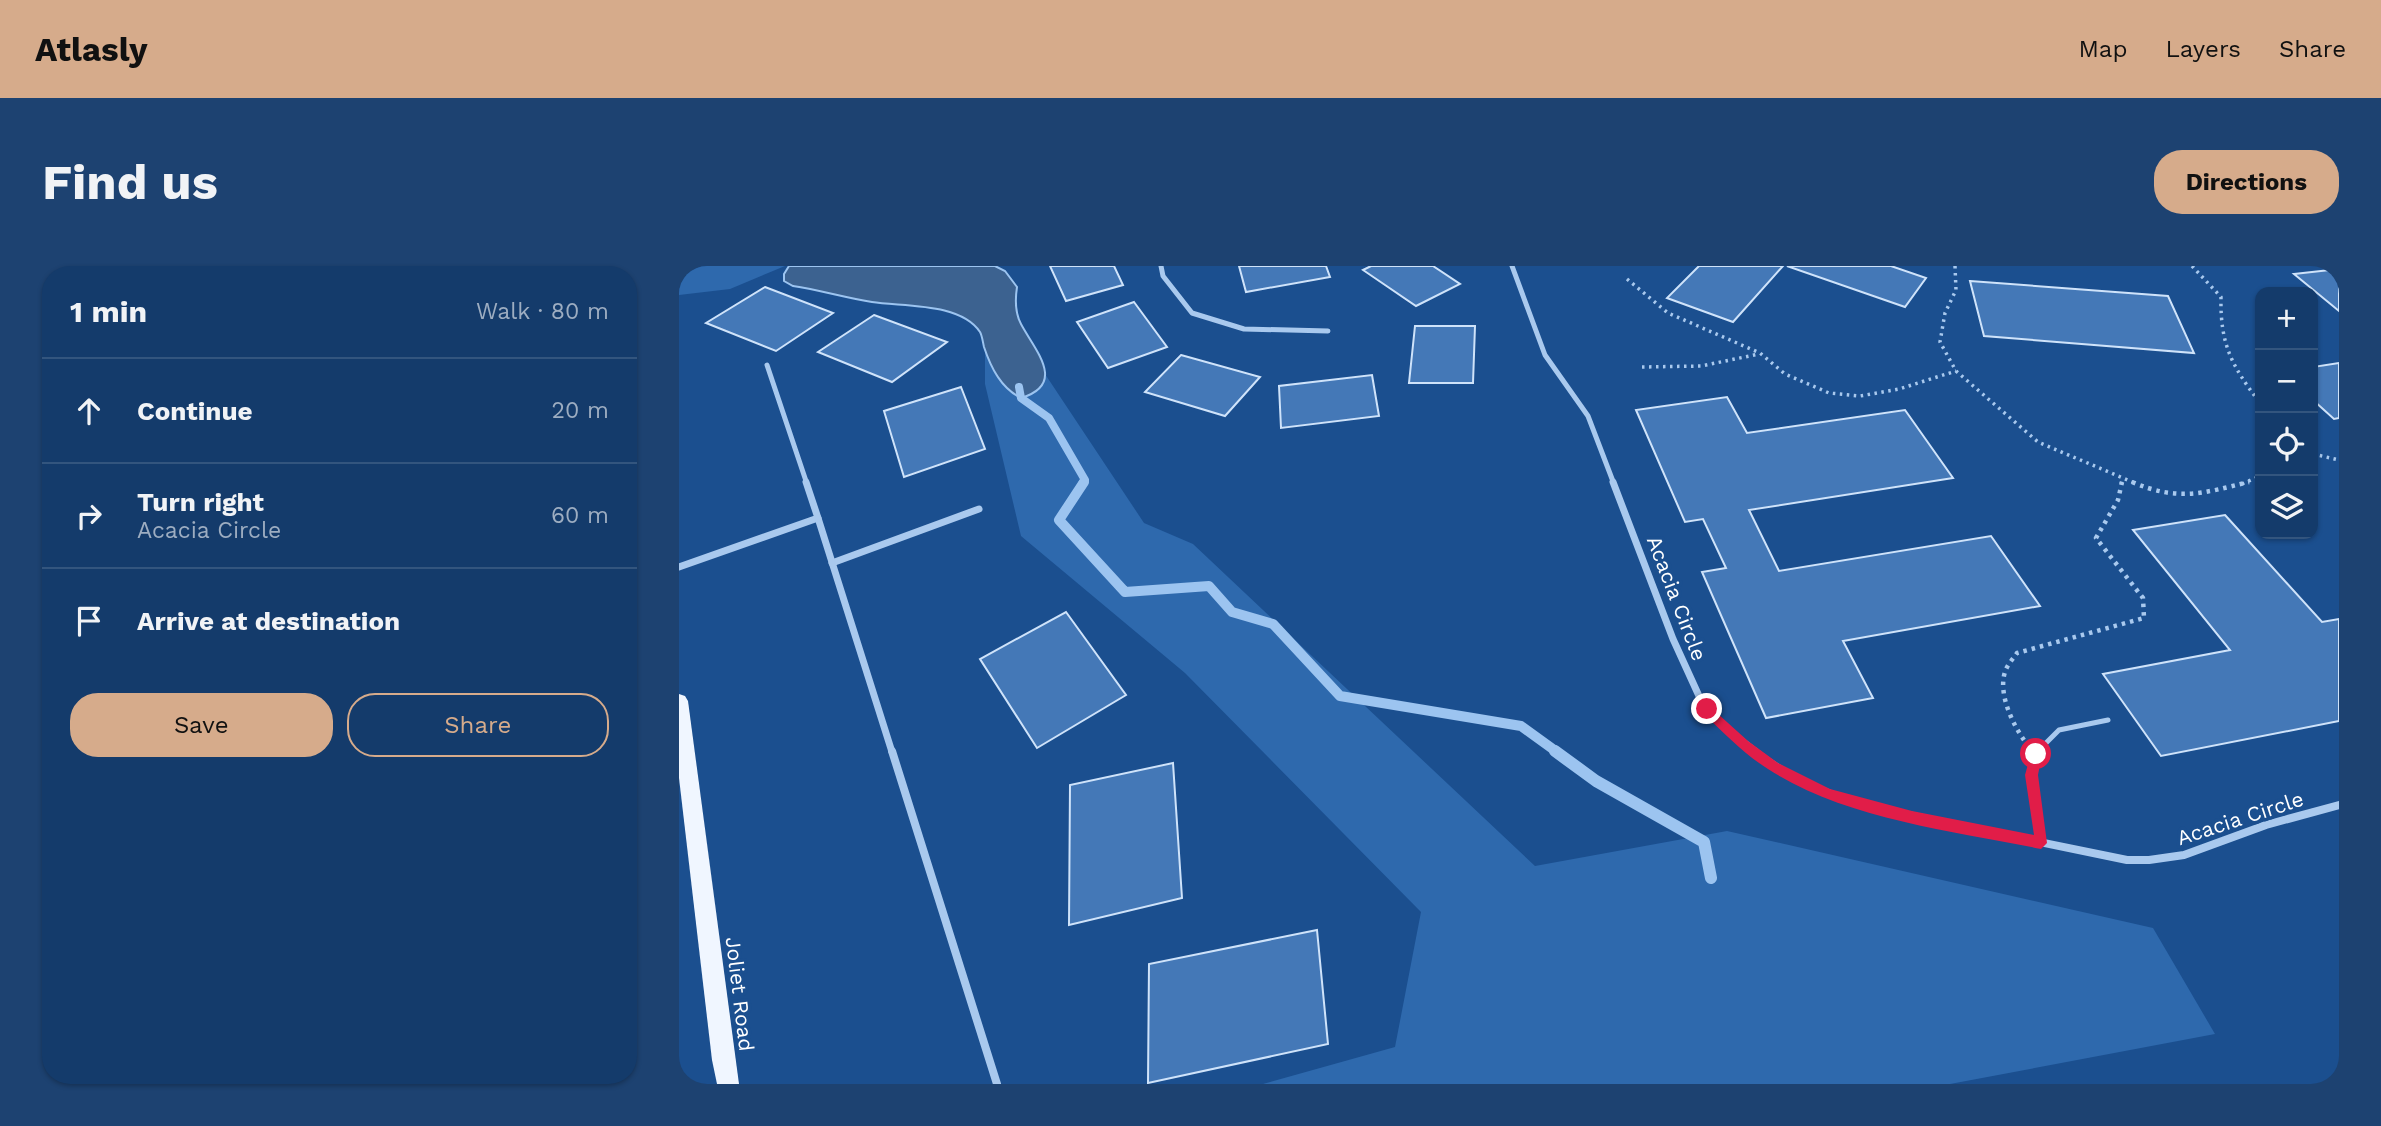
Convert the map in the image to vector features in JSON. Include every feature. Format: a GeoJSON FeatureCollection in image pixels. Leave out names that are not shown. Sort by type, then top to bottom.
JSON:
{"type":"FeatureCollection","features":[{"type":"Feature","properties":{"kind":"main road","name":"Joliet Road"},"geometry":{"type":"LineString","coordinates":[[679,701],[728,1084]]}},
{"type":"Feature","properties":{"kind":"street"},"geometry":{"type":"LineString","coordinates":[[1161,266],[1163,276],[1192,313],[1244,329],[1328,331]]}},
{"type":"Feature","properties":{"kind":"street","name":"Acacia Circle"},"geometry":{"type":"LineString","coordinates":[[1512,266],[1545,355],[1588,416],[1687,673],[1707,709],[1744,745],[1774,767],[1828,794],[1912,817],[2127,860],[2182,858],[2266,825],[2339,806]]}},
{"type":"Feature","properties":{"kind":"street"},"geometry":{"type":"LineString","coordinates":[[767,365],[997,1084]]}},
{"type":"Feature","properties":{"kind":"street"},"geometry":{"type":"LineString","coordinates":[[832,563],[979,509]]}},
{"type":"Feature","properties":{"kind":"street"},"geometry":{"type":"LineString","coordinates":[[679,567],[818,518]]}},
{"type":"Feature","properties":{"kind":"lane"},"geometry":{"type":"LineString","coordinates":[[2041,843],[2032,775],[2036,754],[2059,730],[2108,720]]}},
{"type":"Feature","properties":{"kind":"path"},"geometry":{"type":"LineString","coordinates":[[1955,266],[1956,290],[1945,313],[1940,342],[1956,371],[2038,442],[2122,480],[2158,492],[2198,494],[2255,479]]}},
{"type":"Feature","properties":{"kind":"path"},"geometry":{"type":"LineString","coordinates":[[2192,266],[2221,298],[2220,320],[2228,360],[2255,396]]}},
{"type":"Feature","properties":{"kind":"path"},"geometry":{"type":"LineString","coordinates":[[1627,279],[1668,313],[1760,353],[1784,374],[1829,393],[1860,396],[1899,389],[1956,371]]}},
{"type":"Feature","properties":{"kind":"path"},"geometry":{"type":"LineString","coordinates":[[1642,367],[1660,370],[1745,359],[1760,353]]}},
{"type":"Feature","properties":{"kind":"path"},"geometry":{"type":"LineString","coordinates":[[2318,455],[2339,460]]}},
{"type":"Feature","properties":{"kind":"path"},"geometry":{"type":"LineString","coordinates":[[2036,754],[2019,734],[2006,701],[2004,673],[2017,653],[2144,618],[2143,598],[2096,538],[2118,499],[2122,480]]}},
{"type":"Feature","properties":{"kind":"shaded area"},"geometry":{"type":"Polygon","coordinates":[[[679,266],[785,266],[730,289],[679,295],[679,266]]]}},
{"type":"Feature","properties":{"kind":"shaded area"},"geometry":{"type":"Polygon","coordinates":[[[789,266],[995,266],[1005,271],[1017,287],[1018,315],[1043,365],[1043,384],[1035,392],[1021,398],[1014,394],[998,377],[980,332],[971,322],[959,315],[930,308],[872,302],[793,286],[784,281],[784,274],[789,266]]]}},
{"type":"Feature","properties":{"kind":"shaded area"},"geometry":{"type":"Polygon","coordinates":[[[985,350],[997,378],[1039,388],[1045,374],[1144,523],[1193,544],[1535,866],[1727,831],[2153,928],[2215,1034],[1950,1084],[1263,1084],[1395,1047],[1421,912],[1185,673],[1021,536],[985,384],[985,350]]]}},
{"type":"Feature","properties":{"kind":"building"},"geometry":{"type":"Polygon","coordinates":[[[1050,266],[1114,266],[1123,285],[1066,301],[1050,266]]]}},
{"type":"Feature","properties":{"kind":"building"},"geometry":{"type":"Polygon","coordinates":[[[1239,266],[1326,266],[1330,277],[1246,292],[1239,266]]]}},
{"type":"Feature","properties":{"kind":"building"},"geometry":{"type":"Polygon","coordinates":[[[1371,266],[1433,266],[1460,284],[1416,306],[1363,270],[1371,266]]]}},
{"type":"Feature","properties":{"kind":"building"},"geometry":{"type":"Polygon","coordinates":[[[1699,266],[1783,266],[1733,322],[1667,298],[1699,266]]]}},
{"type":"Feature","properties":{"kind":"building"},"geometry":{"type":"Polygon","coordinates":[[[1787,266],[1891,266],[1926,278],[1905,307],[1787,266]]]}},
{"type":"Feature","properties":{"kind":"building"},"geometry":{"type":"Polygon","coordinates":[[[2339,269],[2339,311],[2318,294],[2318,287],[2310,287],[2294,274],[2339,269]]]}},
{"type":"Feature","properties":{"kind":"building"},"geometry":{"type":"Polygon","coordinates":[[[1970,281],[2168,296],[2194,353],[1984,336],[1970,281]]]}},
{"type":"Feature","properties":{"kind":"building"},"geometry":{"type":"Polygon","coordinates":[[[765,287],[833,313],[776,351],[706,323],[765,287]]]}},
{"type":"Feature","properties":{"kind":"building"},"geometry":{"type":"Polygon","coordinates":[[[1134,302],[1167,347],[1108,368],[1077,322],[1134,302]]]}},
{"type":"Feature","properties":{"kind":"building"},"geometry":{"type":"Polygon","coordinates":[[[874,315],[947,342],[892,382],[818,352],[874,315]]]}},
{"type":"Feature","properties":{"kind":"building"},"geometry":{"type":"Polygon","coordinates":[[[1415,326],[1475,326],[1473,383],[1409,383],[1415,326]]]}},
{"type":"Feature","properties":{"kind":"building"},"geometry":{"type":"Polygon","coordinates":[[[1181,355],[1260,377],[1225,416],[1145,392],[1181,355]]]}},
{"type":"Feature","properties":{"kind":"building"},"geometry":{"type":"Polygon","coordinates":[[[2339,363],[2339,418],[2334,419],[2318,405],[2318,366],[2339,363]]]}},
{"type":"Feature","properties":{"kind":"building"},"geometry":{"type":"Polygon","coordinates":[[[1372,375],[1379,416],[1281,428],[1279,386],[1372,375]]]}},
{"type":"Feature","properties":{"kind":"building"},"geometry":{"type":"Polygon","coordinates":[[[961,387],[985,449],[904,477],[884,411],[961,387]]]}},
{"type":"Feature","properties":{"kind":"building"},"geometry":{"type":"Polygon","coordinates":[[[1727,397],[1747,433],[1905,410],[1953,478],[1749,510],[1779,571],[1991,536],[2040,606],[1843,641],[1873,698],[1766,718],[1702,572],[1726,568],[1703,519],[1685,522],[1636,410],[1727,397]]]}},
{"type":"Feature","properties":{"kind":"building"},"geometry":{"type":"Polygon","coordinates":[[[2225,515],[2322,622],[2339,619],[2339,721],[2161,756],[2103,674],[2230,650],[2133,530],[2225,515]]]}},
{"type":"Feature","properties":{"kind":"building"},"geometry":{"type":"Polygon","coordinates":[[[1066,612],[1126,695],[1037,748],[980,659],[1066,612]]]}},
{"type":"Feature","properties":{"kind":"building"},"geometry":{"type":"Polygon","coordinates":[[[1173,763],[1182,898],[1069,925],[1070,785],[1173,763]]]}},
{"type":"Feature","properties":{"kind":"building"},"geometry":{"type":"Polygon","coordinates":[[[1317,930],[1328,1044],[1148,1083],[1149,964],[1317,930]]]}},
{"type":"Feature","properties":{"kind":"waterway"},"geometry":{"type":"LineString","coordinates":[[1019,387],[1021,398],[1049,418],[1085,480],[1082,484]]}},
{"type":"Feature","properties":{"kind":"waterway"},"geometry":{"type":"LineString","coordinates":[[1084,482],[1059,520],[1125,592],[1209,586],[1232,612],[1273,624],[1340,696],[1521,726],[1557,752]]}},
{"type":"Feature","properties":{"kind":"waterway"},"geometry":{"type":"LineString","coordinates":[[1555,751],[1596,781],[1704,842],[1711,878]]}},
{"type":"Feature","properties":{"kind":"route"},"geometry":{"type":"LineString","coordinates":[[1707,709],[1744,745],[1774,767],[1828,794],[1864,806],[2041,843],[2032,775],[2036,754]]}}]}
